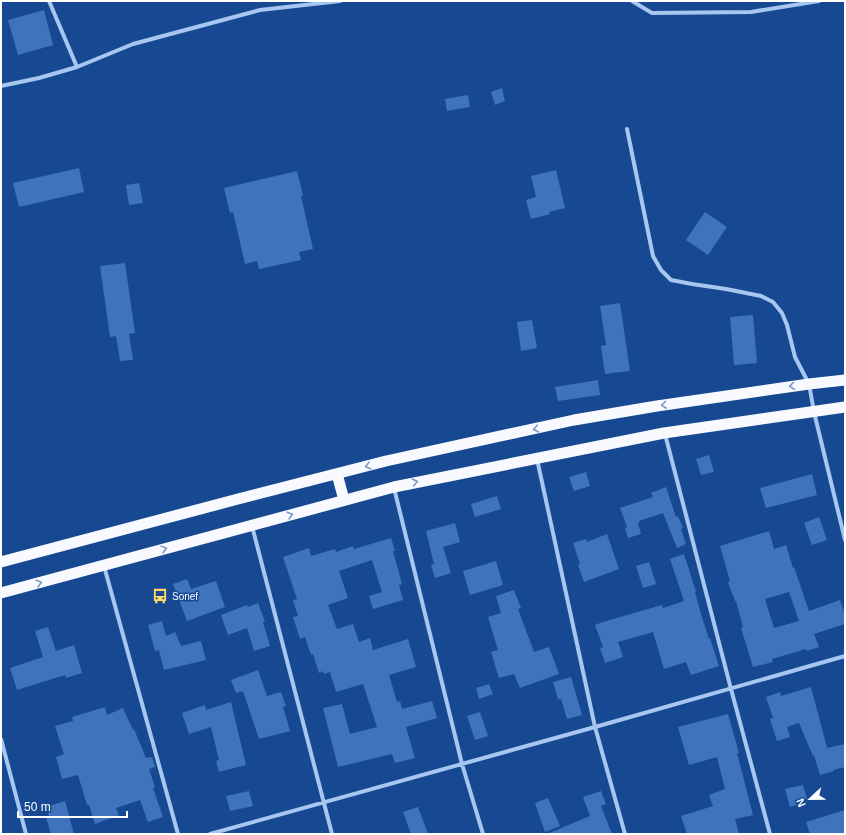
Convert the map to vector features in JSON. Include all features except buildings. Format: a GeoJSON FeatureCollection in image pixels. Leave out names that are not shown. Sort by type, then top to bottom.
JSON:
{"type":"FeatureCollection","features":[{"type":"Feature","properties":{"kind":"highway"},"geometry":{"type":"LineString","coordinates":[[1,562],[386,461],[574,420],[657,406],[845,380]]}},
{"type":"Feature","properties":{"kind":"highway"},"geometry":{"type":"LineString","coordinates":[[1,593],[394,487],[664,433],[845,407]]}},
{"type":"Feature","properties":{"kind":"highway"},"geometry":{"type":"LineString","coordinates":[[337,474],[344,500]]}},
{"type":"Feature","properties":{"kind":"street"},"geometry":{"type":"LineString","coordinates":[[49,1],[77,67]]}},
{"type":"Feature","properties":{"kind":"street"},"geometry":{"type":"LineString","coordinates":[[1,86],[39,78],[77,67],[133,44],[260,10],[340,1]]}},
{"type":"Feature","properties":{"kind":"street"},"geometry":{"type":"LineString","coordinates":[[632,1],[652,13],[751,12],[819,1]]}},
{"type":"Feature","properties":{"kind":"street"},"geometry":{"type":"LineString","coordinates":[[628,129],[653,256],[661,270],[671,280],[761,296],[773,302],[782,313],[787,325],[795,357],[809,384],[814,412],[845,540]]}},
{"type":"Feature","properties":{"kind":"street"},"geometry":{"type":"LineString","coordinates":[[664,433],[770,834]]}},
{"type":"Feature","properties":{"kind":"street"},"geometry":{"type":"LineString","coordinates":[[537,458],[595,727],[625,834]]}},
{"type":"Feature","properties":{"kind":"street"},"geometry":{"type":"LineString","coordinates":[[394,487],[462,764],[483,834]]}},
{"type":"Feature","properties":{"kind":"street"},"geometry":{"type":"LineString","coordinates":[[252,526],[332,834]]}},
{"type":"Feature","properties":{"kind":"street"},"geometry":{"type":"LineString","coordinates":[[104,565],[178,834]]}},
{"type":"Feature","properties":{"kind":"street"},"geometry":{"type":"LineString","coordinates":[[210,834],[845,656]]}},
{"type":"Feature","properties":{"kind":"street"},"geometry":{"type":"LineString","coordinates":[[1,740],[26,834]]}},
{"type":"Feature","properties":{"kind":"place","name":"Sonef"},"geometry":{"type":"Point","coordinates":[160,596]}}]}
